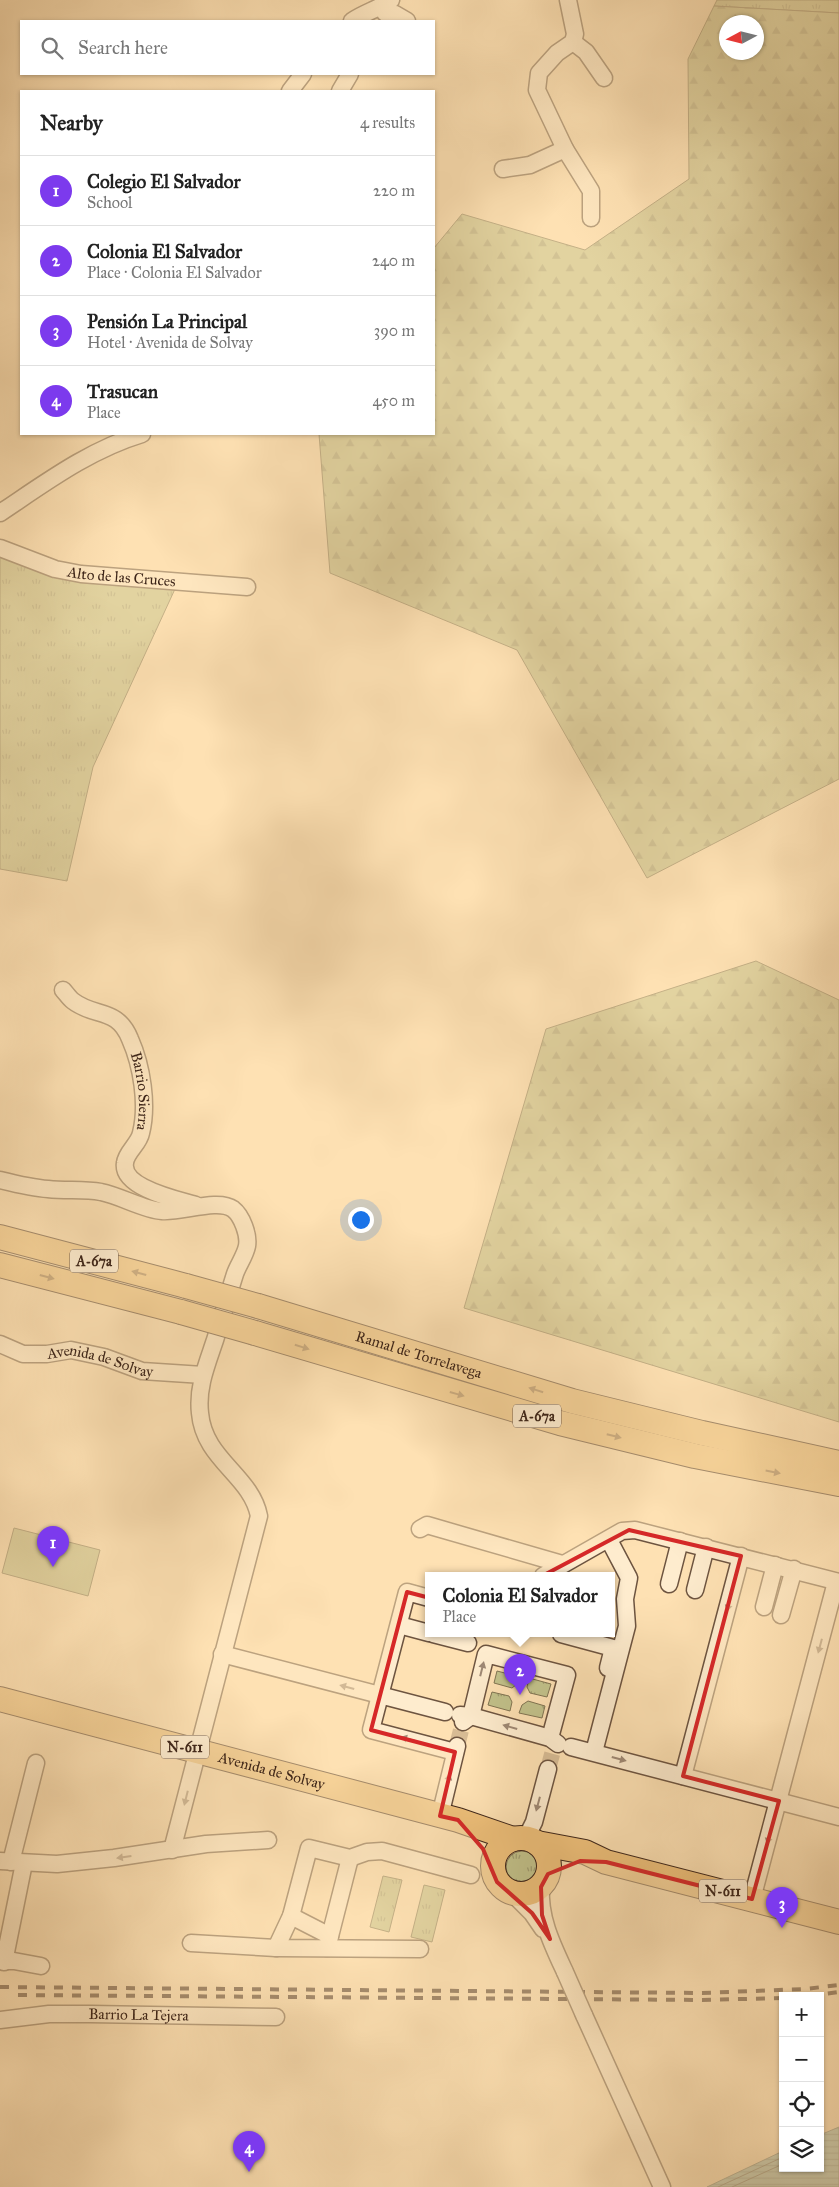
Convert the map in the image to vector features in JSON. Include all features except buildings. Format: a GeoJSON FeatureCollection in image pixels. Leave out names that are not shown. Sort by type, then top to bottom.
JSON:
{"type":"FeatureCollection","features":[{"type":"Feature","properties":{"kind":"highway","name":"Ramal de Torrelavega"},"geometry":{"type":"LineString","coordinates":[[0,1237],[258,1306],[572,1401],[702,1433],[839,1463]]}},
{"type":"Feature","properties":{"kind":"highway","name":"Ramal de Torrelavega"},"geometry":{"type":"LineString","coordinates":[[0,1265],[181,1312],[560,1423],[695,1456],[834,1485]]}},
{"type":"Feature","properties":{"kind":"highway"},"geometry":{"type":"LineString","coordinates":[[702,1433],[839,1459]]}},
{"type":"Feature","properties":{"kind":"highway","name":"Avenida de Solvay"},"geometry":{"type":"LineString","coordinates":[[0,1699],[198,1750],[525,1840],[585,1852],[606,1862],[839,1922]]}},
{"type":"Feature","properties":{"kind":"highway"},"geometry":{"type":"LineString","coordinates":[[449,1818],[483,1849],[492,1864],[497,1882],[512,1894]]}},
{"type":"Feature","properties":{"kind":"highway"},"geometry":{"type":"LineString","coordinates":[[492,1864],[499,1848],[525,1840],[546,1853],[549,1867],[545,1880]]}},
{"type":"Feature","properties":{"kind":"highway","name":"Avenida de Solvay"},"geometry":{"type":"LineString","coordinates":[[545,1880],[580,1861],[606,1862]]}},
{"type":"Feature","properties":{"kind":"highway","name":"N-611"},"geometry":{"type":"LineString","coordinates":[[512,1894],[524,1895],[545,1880]]}},
{"type":"Feature","properties":{"kind":"street"},"geometry":{"type":"LineString","coordinates":[[568,0],[575,34],[573,42],[545,66],[539,73],[537,81],[540,100],[565,149],[591,192],[591,218]]}},
{"type":"Feature","properties":{"kind":"street"},"geometry":{"type":"LineString","coordinates":[[354,20],[364,13],[386,10],[405,20]]}},
{"type":"Feature","properties":{"kind":"street"},"geometry":{"type":"LineString","coordinates":[[573,42],[586,52],[604,78]]}},
{"type":"Feature","properties":{"kind":"street"},"geometry":{"type":"LineString","coordinates":[[291,90],[302,75]]}},
{"type":"Feature","properties":{"kind":"street"},"geometry":{"type":"LineString","coordinates":[[341,90],[349,75]]}},
{"type":"Feature","properties":{"kind":"street"},"geometry":{"type":"LineString","coordinates":[[503,169],[530,165],[565,149]]}},
{"type":"Feature","properties":{"kind":"street"},"geometry":{"type":"LineString","coordinates":[[0,513],[76,462],[122,440],[139,435]]}},
{"type":"Feature","properties":{"kind":"street","name":"Alto de las Cruces"},"geometry":{"type":"LineString","coordinates":[[0,548],[55,569],[81,574],[247,587]]}},
{"type":"Feature","properties":{"kind":"street","name":"Barrio Sierra"},"geometry":{"type":"LineString","coordinates":[[63,990],[80,1006],[110,1015],[120,1022],[130,1038],[140,1076],[143,1113],[141,1134],[126,1159],[124,1164],[126,1170],[134,1181],[147,1190],[204,1207]]}},
{"type":"Feature","properties":{"kind":"street","name":"Barrio Sierra"},"geometry":{"type":"LineString","coordinates":[[0,1180],[30,1188],[90,1190],[110,1194],[151,1210],[163,1212],[228,1206],[242,1219],[247,1246],[236,1272],[203,1375],[199,1410],[201,1426],[208,1444],[252,1496],[259,1516],[172,1850]]}},
{"type":"Feature","properties":{"kind":"street","name":"Avenida de Solvay"},"geometry":{"type":"LineString","coordinates":[[0,1344],[23,1354],[47,1354],[71,1350],[104,1358],[142,1371],[203,1375]]}},
{"type":"Feature","properties":{"kind":"street"},"geometry":{"type":"LineString","coordinates":[[420,1529],[427,1525],[562,1564]]}},
{"type":"Feature","properties":{"kind":"street"},"geometry":{"type":"LineString","coordinates":[[549,1572],[622,1531],[628,1530],[794,1569],[838,1582],[752,1899]]}},
{"type":"Feature","properties":{"kind":"street"},"geometry":{"type":"LineString","coordinates":[[567,1746],[627,1626],[625,1598],[630,1578],[609,1540]]}},
{"type":"Feature","properties":{"kind":"street"},"geometry":{"type":"LineString","coordinates":[[669,1584],[680,1541]]}},
{"type":"Feature","properties":{"kind":"street"},"geometry":{"type":"LineString","coordinates":[[695,1590],[706,1548]]}},
{"type":"Feature","properties":{"kind":"street"},"geometry":{"type":"LineString","coordinates":[[683,1776],[741,1556]]}},
{"type":"Feature","properties":{"kind":"street"},"geometry":{"type":"LineString","coordinates":[[764,1607],[775,1565]]}},
{"type":"Feature","properties":{"kind":"street"},"geometry":{"type":"LineString","coordinates":[[781,1615],[794,1569]]}},
{"type":"Feature","properties":{"kind":"street"},"geometry":{"type":"LineString","coordinates":[[425,1597],[407,1592],[371,1730],[456,1749],[449,1818]]}},
{"type":"Feature","properties":{"kind":"street"},"geometry":{"type":"LineString","coordinates":[[399,1625],[425,1632]]}},
{"type":"Feature","properties":{"kind":"street"},"geometry":{"type":"LineString","coordinates":[[444,1637],[479,1646]]}},
{"type":"Feature","properties":{"kind":"street"},"geometry":{"type":"LineString","coordinates":[[567,1746],[613,1648],[572,1637]]}},
{"type":"Feature","properties":{"kind":"street"},"geometry":{"type":"LineString","coordinates":[[222,1654],[839,1817]]}},
{"type":"Feature","properties":{"kind":"street"},"geometry":{"type":"LineString","coordinates":[[460,1716],[486,1654],[568,1675],[567,1746]]}},
{"type":"Feature","properties":{"kind":"street"},"geometry":{"type":"LineString","coordinates":[[36,1763],[12,1862],[2,1961],[41,1966]]}},
{"type":"Feature","properties":{"kind":"street"},"geometry":{"type":"LineString","coordinates":[[525,1840],[534,1822],[548,1769]]}},
{"type":"Feature","properties":{"kind":"street"},"geometry":{"type":"LineString","coordinates":[[12,1862],[63,1863],[206,1844],[268,1840]]}},
{"type":"Feature","properties":{"kind":"street"},"geometry":{"type":"LineString","coordinates":[[276,1948],[291,1916],[309,1848],[350,1858],[382,1850],[471,1875]]}},
{"type":"Feature","properties":{"kind":"street"},"geometry":{"type":"LineString","coordinates":[[328,1942],[350,1858]]}},
{"type":"Feature","properties":{"kind":"street"},"geometry":{"type":"LineString","coordinates":[[545,1880],[542,1916],[550,1939],[662,2187]]}},
{"type":"Feature","properties":{"kind":"street"},"geometry":{"type":"LineString","coordinates":[[512,1894],[532,1912],[550,1939]]}},
{"type":"Feature","properties":{"kind":"street"},"geometry":{"type":"LineString","coordinates":[[291,1916],[328,1942]]}},
{"type":"Feature","properties":{"kind":"street"},"geometry":{"type":"LineString","coordinates":[[191,1943],[276,1948],[328,1942],[420,1950]]}},
{"type":"Feature","properties":{"kind":"street","name":"Barrio La Tejera"},"geometry":{"type":"LineString","coordinates":[[0,2020],[49,2014],[276,2017]]}},
{"type":"Feature","properties":{"kind":"highlighted area"},"geometry":{"type":"Polygon","coordinates":[[[629,1530],[741,1556],[683,1776],[779,1801],[752,1899],[606,1862],[580,1861],[548,1874],[541,1887],[542,1915],[550,1939],[532,1913],[497,1882],[483,1849],[458,1820],[440,1816],[455,1752],[371,1730],[407,1592],[495,1615],[534,1589],[544,1575],[629,1530]]]}},
{"type":"Feature","properties":{"kind":"green space"},"geometry":{"type":"Polygon","coordinates":[[[717,0],[839,0],[839,13],[714,6],[717,0]]]}},
{"type":"Feature","properties":{"kind":"green space"},"geometry":{"type":"Polygon","coordinates":[[[714,6],[839,13],[839,779],[647,878],[517,650],[330,573],[319,435],[435,435],[435,247],[462,214],[585,250],[689,179],[688,59],[714,6]]]}},
{"type":"Feature","properties":{"kind":"green space"},"geometry":{"type":"Polygon","coordinates":[[[0,552],[175,589],[93,767],[67,881],[0,869],[0,552]]]}},
{"type":"Feature","properties":{"kind":"green space"},"geometry":{"type":"Polygon","coordinates":[[[756,961],[839,1000],[839,1422],[464,1308],[546,1029],[756,961]]]}},
{"type":"Feature","properties":{"kind":"green space"},"geometry":{"type":"Polygon","coordinates":[[[14,1528],[100,1550],[88,1596],[2,1573],[14,1528]]]}},
{"type":"Feature","properties":{"kind":"green space"},"geometry":{"type":"Polygon","coordinates":[[[497,1671],[520,1677],[517,1684],[512,1688],[494,1683],[497,1671]]]}},
{"type":"Feature","properties":{"kind":"green space"},"geometry":{"type":"Polygon","coordinates":[[[529,1678],[551,1684],[547,1697],[530,1693],[527,1687],[529,1678]]]}},
{"type":"Feature","properties":{"kind":"green space"},"geometry":{"type":"Polygon","coordinates":[[[492,1692],[509,1696],[512,1702],[510,1711],[488,1705],[492,1692]]]}},
{"type":"Feature","properties":{"kind":"green space"},"geometry":{"type":"Polygon","coordinates":[[[528,1701],[545,1706],[542,1718],[519,1713],[522,1705],[528,1701]]]}},
{"type":"Feature","properties":{"kind":"green space"},"geometry":{"type":"Polygon","coordinates":[[[522,1851],[528,1852],[533,1856],[537,1861],[537,1873],[533,1878],[528,1882],[522,1883],[516,1882],[511,1878],[507,1873],[506,1867],[507,1861],[511,1856],[516,1852],[522,1851]]]}},
{"type":"Feature","properties":{"kind":"green space"},"geometry":{"type":"Polygon","coordinates":[[[383,1876],[402,1880],[389,1932],[370,1927],[383,1876]]]}},
{"type":"Feature","properties":{"kind":"green space"},"geometry":{"type":"Polygon","coordinates":[[[424,1885],[445,1890],[432,1942],[411,1937],[424,1885]]]}},
{"type":"Feature","properties":{"kind":"water"},"geometry":{"type":"Polygon","coordinates":[[[839,2127],[839,2187],[707,2187],[779,2153],[779,2172],[824,2172],[824,2133],[839,2127]]]}},
{"type":"Feature","properties":{"kind":"tunnel"},"geometry":{"type":"LineString","coordinates":[[457,1746],[463,1722]]}},
{"type":"Feature","properties":{"kind":"tunnel"},"geometry":{"type":"LineString","coordinates":[[548,1769],[554,1747]]}},
{"type":"Feature","properties":{"kind":"railway"},"geometry":{"type":"LineString","coordinates":[[0,1987],[702,1993],[805,1989],[839,1985]]}},
{"type":"Feature","properties":{"kind":"railway"},"geometry":{"type":"LineString","coordinates":[[824,1994],[839,1992]]}},
{"type":"Feature","properties":{"kind":"railway"},"geometry":{"type":"LineString","coordinates":[[18,1995],[702,2000],[779,1998]]}},
{"type":"Feature","properties":{"kind":"place","name":"Colegio El Salvador"},"geometry":{"type":"Point","coordinates":[53,1567]}},
{"type":"Feature","properties":{"kind":"place","name":"Colonia El Salvador"},"geometry":{"type":"Point","coordinates":[520,1695]}},
{"type":"Feature","properties":{"kind":"place","name":"Pensión La Principal"},"geometry":{"type":"Point","coordinates":[782,1928]}},
{"type":"Feature","properties":{"kind":"place","name":"Trasucan"},"geometry":{"type":"Point","coordinates":[249,2172]}}]}
